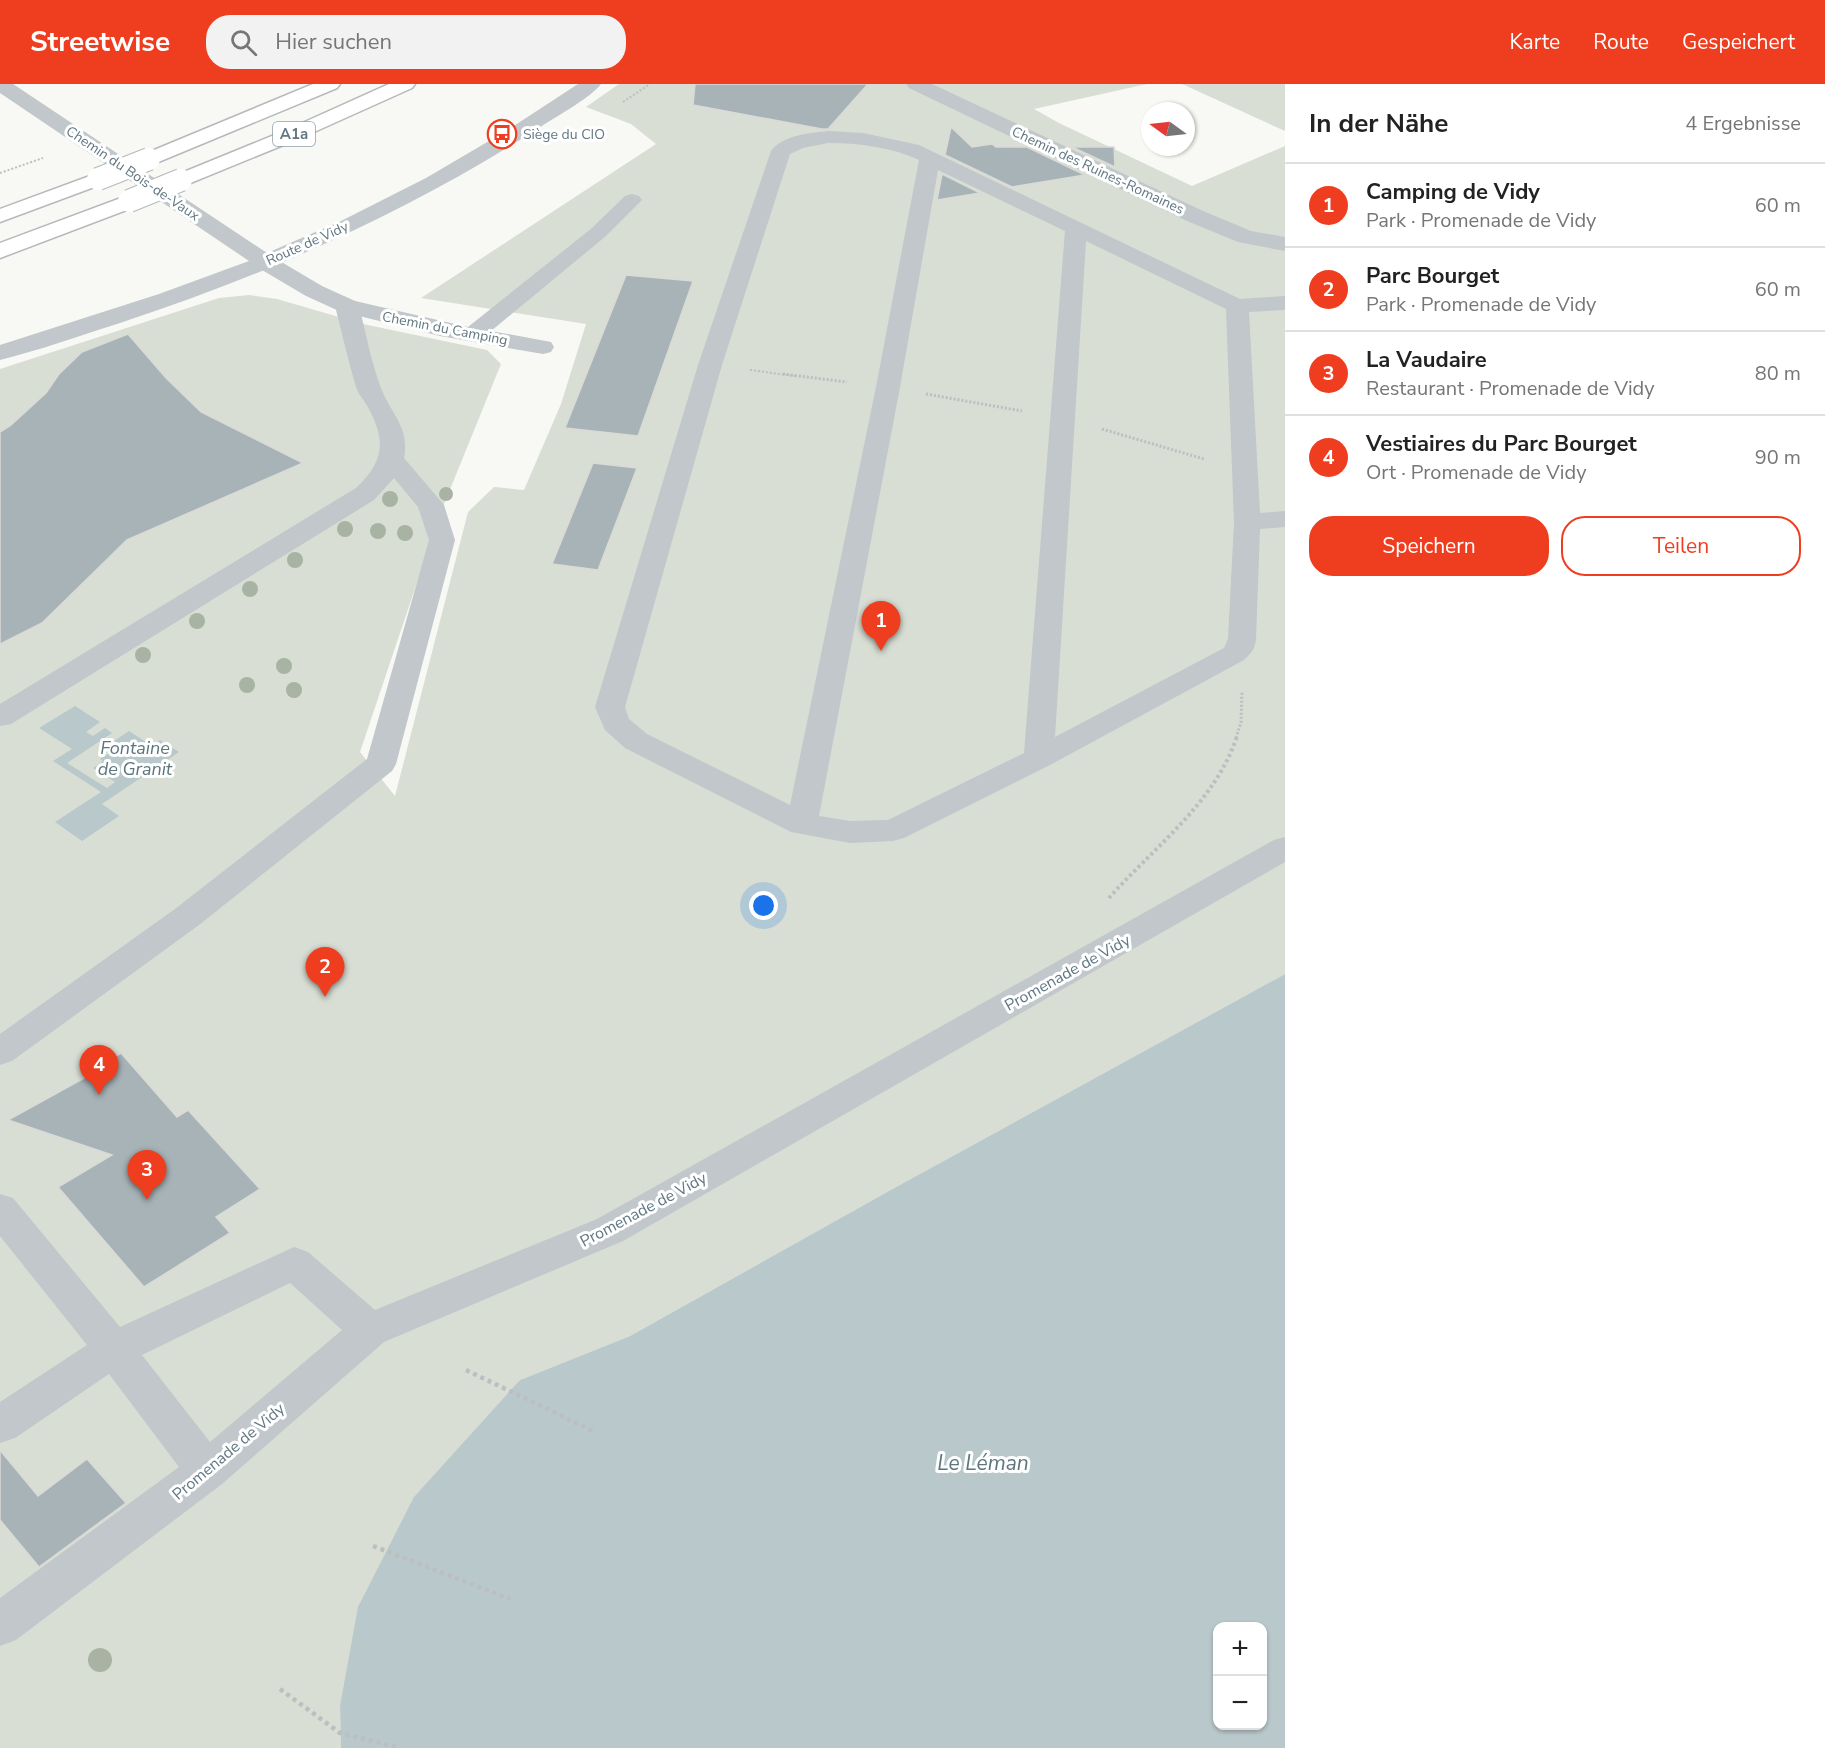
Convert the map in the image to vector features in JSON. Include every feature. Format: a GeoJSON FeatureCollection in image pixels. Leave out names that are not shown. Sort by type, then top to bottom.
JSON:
{"type":"FeatureCollection","features":[{"type":"Feature","properties":{"kind":"highway","name":"A1a"},"geometry":{"type":"LineString","coordinates":[[0,216],[149,159],[330,84]]}},
{"type":"Feature","properties":{"kind":"highway","name":"A1a"},"geometry":{"type":"LineString","coordinates":[[0,251],[296,133],[405,84]]}},
{"type":"Feature","properties":{"kind":"street","name":"Chemin du Bois-de-Vaux"},"geometry":{"type":"LineString","coordinates":[[0,84],[265,262]]}},
{"type":"Feature","properties":{"kind":"street","name":"Route de Vidy"},"geometry":{"type":"LineString","coordinates":[[0,353],[265,262],[425,188],[591,84]]}},
{"type":"Feature","properties":{"kind":"street","name":"Chemin des Ruines-Romaines"},"geometry":{"type":"LineString","coordinates":[[916,84],[1194,216],[1246,237],[1285,244]]}},
{"type":"Feature","properties":{"kind":"street"},"geometry":{"type":"LineString","coordinates":[[1237,306],[1247,522],[1242,639],[1240,647],[1226,660],[1039,758],[893,830],[850,832],[802,824],[636,741],[616,723],[610,707],[710,365],[781,151],[792,144],[807,139],[829,138],[888,143],[912,149],[1237,306],[1285,303]]}},
{"type":"Feature","properties":{"kind":"street"},"geometry":{"type":"LineString","coordinates":[[802,824],[888,387],[930,157]]}},
{"type":"Feature","properties":{"kind":"street"},"geometry":{"type":"LineString","coordinates":[[1039,758],[1060,417],[1076,228]]}},
{"type":"Feature","properties":{"kind":"street"},"geometry":{"type":"LineString","coordinates":[[0,717],[102,662],[365,494],[384,477],[393,461],[392,438],[383,412],[370,391],[347,306]]}},
{"type":"Feature","properties":{"kind":"street"},"geometry":{"type":"LineString","coordinates":[[0,1052],[178,911],[381,764],[442,540],[430,505],[393,461]]}},
{"type":"Feature","properties":{"kind":"street"},"geometry":{"type":"LineString","coordinates":[[1247,522],[1285,519]]}},
{"type":"Feature","properties":{"kind":"street","name":"Promenade de Vidy"},"geometry":{"type":"LineString","coordinates":[[0,1625],[207,1471],[370,1330],[610,1230],[1285,848]]}},
{"type":"Feature","properties":{"kind":"street"},"geometry":{"type":"LineString","coordinates":[[0,1209],[114,1349],[207,1471]]}},
{"type":"Feature","properties":{"kind":"street"},"geometry":{"type":"LineString","coordinates":[[0,1425],[114,1349],[294,1263],[370,1330]]}},
{"type":"Feature","properties":{"kind":"lane"},"geometry":{"type":"LineString","coordinates":[[472,335],[599,232],[632,200]]}},
{"type":"Feature","properties":{"kind":"lane","name":"Chemin du Camping"},"geometry":{"type":"LineString","coordinates":[[265,262],[314,291],[347,306],[385,317],[543,347]]}},
{"type":"Feature","properties":{"kind":"path"},"geometry":{"type":"LineString","coordinates":[[0,173],[53,154]]}},
{"type":"Feature","properties":{"kind":"path"},"geometry":{"type":"LineString","coordinates":[[710,365],[888,387],[1060,417],[1245,471]]}},
{"type":"Feature","properties":{"kind":"path"},"geometry":{"type":"LineString","coordinates":[[1111,947],[1104,925],[1106,902],[1128,874],[1209,790],[1229,757],[1240,733],[1244,709],[1241,682],[1226,660]]}},
{"type":"Feature","properties":{"kind":"path"},"geometry":{"type":"LineString","coordinates":[[466,1370],[593,1431]]}},
{"type":"Feature","properties":{"kind":"path"},"geometry":{"type":"LineString","coordinates":[[373,1546],[510,1599]]}},
{"type":"Feature","properties":{"kind":"path"},"geometry":{"type":"LineString","coordinates":[[280,1689],[340,1733],[400,1748]]}},
{"type":"Feature","properties":{"kind":"shaded area"},"geometry":{"type":"Polygon","coordinates":[[[619,84],[1147,84],[1034,109],[1192,186],[1285,146],[1285,974],[630,1336],[520,1380],[340,1706],[341,1748],[0,1748],[0,369],[219,298],[249,295],[277,299],[363,324],[487,350],[501,364],[440,514],[360,752],[395,796],[468,512],[494,487],[524,490],[561,404],[586,324],[421,298],[656,144],[631,124],[586,107],[619,84]]]}},
{"type":"Feature","properties":{"kind":"shaded area"},"geometry":{"type":"Polygon","coordinates":[[[1182,84],[1285,84],[1285,131],[1182,84]]]}},
{"type":"Feature","properties":{"kind":"water","name":"Fontaine de Granit"},"geometry":{"type":"Polygon","coordinates":[[[75,706],[100,722],[86,732],[93,736],[105,728],[112,733],[67,763],[107,788],[115,782],[93,768],[103,761],[100,759],[120,746],[114,741],[129,731],[152,746],[160,740],[179,752],[102,804],[119,816],[82,841],[55,822],[101,792],[53,761],[72,749],[39,728],[75,706]]]}},
{"type":"Feature","properties":{"kind":"water","name":"Le Léman"},"geometry":{"type":"Polygon","coordinates":[[[1285,974],[1285,1748],[341,1748],[340,1706],[358,1607],[414,1497],[520,1380],[630,1336],[1285,974]]]}},
{"type":"Feature","properties":{"kind":"building"},"geometry":{"type":"Polygon","coordinates":[[[695,84],[868,84],[828,129],[822,129],[693,105],[695,84]]]}},
{"type":"Feature","properties":{"kind":"building"},"geometry":{"type":"Polygon","coordinates":[[[951,127],[972,147],[992,144],[996,147],[1027,147],[1085,175],[1012,187],[945,155],[951,127]]]}},
{"type":"Feature","properties":{"kind":"building"},"geometry":{"type":"Polygon","coordinates":[[[1072,147],[1114,147],[1115,167],[1072,147]]]}},
{"type":"Feature","properties":{"kind":"building"},"geometry":{"type":"Polygon","coordinates":[[[942,174],[980,193],[937,200],[942,174]]]}},
{"type":"Feature","properties":{"kind":"building"},"geometry":{"type":"Polygon","coordinates":[[[626,275],[693,281],[638,436],[565,428],[626,275]]]}},
{"type":"Feature","properties":{"kind":"building"},"geometry":{"type":"Polygon","coordinates":[[[128,334],[166,378],[201,412],[303,463],[127,540],[42,623],[0,644],[0,432],[10,426],[46,393],[59,374],[82,352],[128,334]]]}},
{"type":"Feature","properties":{"kind":"building"},"geometry":{"type":"Polygon","coordinates":[[[593,463],[637,468],[598,570],[552,564],[593,463]]]}},
{"type":"Feature","properties":{"kind":"building"},"geometry":{"type":"Polygon","coordinates":[[[121,1053],[177,1117],[188,1110],[260,1189],[216,1217],[230,1233],[144,1287],[58,1187],[112,1155],[8,1120],[88,1076],[86,1073],[121,1053]]]}},
{"type":"Feature","properties":{"kind":"building"},"geometry":{"type":"Polygon","coordinates":[[[0,1450],[38,1496],[87,1459],[126,1503],[39,1567],[0,1520],[0,1450]]]}},
{"type":"Feature","properties":{"kind":"place","name":"Siège du CIO"},"geometry":{"type":"Point","coordinates":[502,134]}},
{"type":"Feature","properties":{"kind":"place","name":"Camping de Vidy"},"geometry":{"type":"Point","coordinates":[881,651]}},
{"type":"Feature","properties":{"kind":"place","name":"Parc Bourget"},"geometry":{"type":"Point","coordinates":[325,997]}},
{"type":"Feature","properties":{"kind":"place","name":"Vestiaires du Parc Bourget"},"geometry":{"type":"Point","coordinates":[99,1095]}},
{"type":"Feature","properties":{"kind":"place","name":"La Vaudaire"},"geometry":{"type":"Point","coordinates":[147,1200]}}]}
